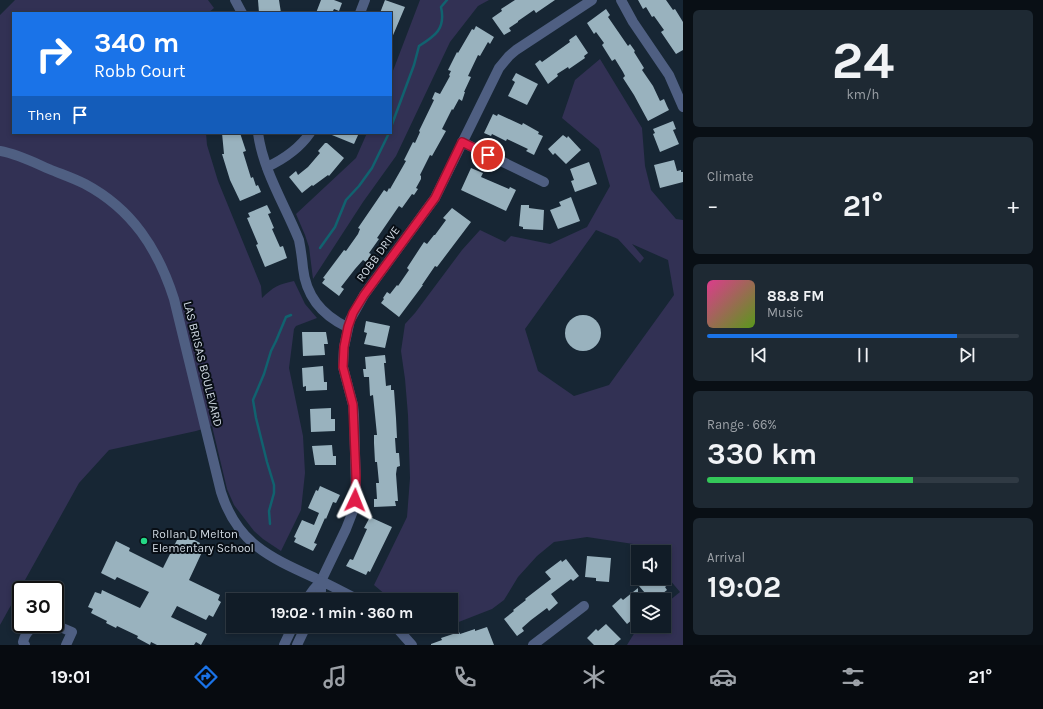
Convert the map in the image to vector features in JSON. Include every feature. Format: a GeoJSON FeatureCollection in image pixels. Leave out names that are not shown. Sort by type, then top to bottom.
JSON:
{"type":"FeatureCollection","features":[{"type":"Feature","properties":{"kind":"street"},"geometry":{"type":"LineString","coordinates":[[235,0],[241,12]]}},
{"type":"Feature","properties":{"kind":"street"},"geometry":{"type":"LineString","coordinates":[[360,12],[365,0]]}},
{"type":"Feature","properties":{"kind":"street","name":"ROBB DRIVE"},"geometry":{"type":"LineString","coordinates":[[311,593],[321,581],[350,520],[356,496],[353,410],[343,367],[344,347],[348,327],[353,313],[364,295],[435,198],[495,74],[504,62],[516,50],[592,0]]}},
{"type":"Feature","properties":{"kind":"street"},"geometry":{"type":"LineString","coordinates":[[621,0],[628,14],[669,75],[683,107]]}},
{"type":"Feature","properties":{"kind":"street"},"geometry":{"type":"LineString","coordinates":[[258,134],[261,151],[267,167],[298,240],[301,250],[304,275],[311,295],[326,314],[348,327]]}},
{"type":"Feature","properties":{"kind":"street"},"geometry":{"type":"LineString","coordinates":[[267,167],[281,161],[289,155],[309,134]]}},
{"type":"Feature","properties":{"kind":"street"},"geometry":{"type":"LineString","coordinates":[[462,142],[544,182]]}},
{"type":"Feature","properties":{"kind":"street","name":"LAS BRISAS BOULEVARD"},"geometry":{"type":"LineString","coordinates":[[0,151],[21,157],[86,184],[116,205],[140,229],[160,260],[174,299],[221,492],[230,516],[241,531],[261,550],[278,561],[345,593]]}},
{"type":"Feature","properties":{"kind":"street","name":"ROBB DRIVE"},"geometry":{"type":"LineString","coordinates":[[320,593],[321,581]]}},
{"type":"Feature","properties":{"kind":"street"},"geometry":{"type":"LineString","coordinates":[[534,645],[584,606]]}},
{"type":"Feature","properties":{"kind":"street"},"geometry":{"type":"LineString","coordinates":[[64,629],[72,632],[66,645]]}},
{"type":"Feature","properties":{"kind":"street"},"geometry":{"type":"LineString","coordinates":[[25,645],[23,642],[26,633]]}},
{"type":"Feature","properties":{"kind":"street"},"geometry":{"type":"LineString","coordinates":[[284,645],[290,633]]}},
{"type":"Feature","properties":{"kind":"street"},"geometry":{"type":"LineString","coordinates":[[297,645],[303,633]]}},
{"type":"Feature","properties":{"kind":"street"},"geometry":{"type":"LineString","coordinates":[[401,633],[412,645]]}},
{"type":"Feature","properties":{"kind":"shaded area"},"geometry":{"type":"Polygon","coordinates":[[[15,0],[208,0],[214,8],[209,12],[12,12],[12,134],[206,134],[207,145],[218,181],[261,286],[262,298],[276,286],[294,281],[305,304],[317,318],[296,326],[294,329],[289,368],[303,436],[305,473],[301,510],[281,551],[254,531],[234,505],[227,489],[212,426],[196,431],[109,450],[79,483],[24,581],[12,581],[12,603],[0,625],[0,15],[15,0]]]}},
{"type":"Feature","properties":{"kind":"shaded area"},"geometry":{"type":"Polygon","coordinates":[[[420,0],[489,0],[478,6],[450,42],[396,156],[363,202],[313,279],[309,247],[296,214],[356,158],[367,134],[392,134],[392,73],[420,0]]]}},
{"type":"Feature","properties":{"kind":"shaded area"},"geometry":{"type":"Polygon","coordinates":[[[600,59],[642,128],[645,166],[651,190],[676,219],[683,220],[683,645],[627,645],[634,633],[671,633],[671,599],[680,592],[671,581],[671,545],[640,545],[587,537],[554,542],[537,556],[518,577],[504,600],[492,609],[458,622],[458,593],[384,593],[374,585],[407,517],[410,478],[408,415],[401,351],[405,324],[415,313],[462,250],[480,230],[505,242],[511,236],[550,244],[587,227],[610,186],[599,149],[562,118],[575,80],[600,59]],[[596,230],[525,329],[538,371],[574,396],[609,385],[674,295],[668,260],[632,244],[644,258],[640,263],[618,239],[596,230]]]}},
{"type":"Feature","properties":{"kind":"building"},"geometry":{"type":"Polygon","coordinates":[[[258,0],[279,0],[281,12],[259,12],[258,0]]]}},
{"type":"Feature","properties":{"kind":"building"},"geometry":{"type":"Polygon","coordinates":[[[321,0],[334,0],[342,3],[339,11],[334,9],[332,12],[316,12],[321,0]]]}},
{"type":"Feature","properties":{"kind":"building"},"geometry":{"type":"Polygon","coordinates":[[[385,0],[405,7],[392,38],[392,12],[380,12],[385,0]]]}},
{"type":"Feature","properties":{"kind":"building"},"geometry":{"type":"Polygon","coordinates":[[[515,0],[555,0],[536,13],[534,10],[509,28],[511,31],[504,35],[492,18],[502,11],[501,9],[515,0]]]}},
{"type":"Feature","properties":{"kind":"building"},"geometry":{"type":"Polygon","coordinates":[[[638,0],[666,0],[673,10],[675,9],[683,22],[683,50],[676,54],[661,32],[664,30],[654,16],[652,17],[646,7],[643,9],[638,0]]]}},
{"type":"Feature","properties":{"kind":"building"},"geometry":{"type":"Polygon","coordinates":[[[606,9],[610,15],[608,17],[628,46],[630,44],[635,51],[634,52],[644,68],[642,70],[653,86],[660,101],[664,99],[669,110],[648,121],[623,78],[625,76],[615,59],[612,61],[602,45],[604,43],[596,32],[594,34],[587,23],[606,9]]]}},
{"type":"Feature","properties":{"kind":"building"},"geometry":{"type":"Polygon","coordinates":[[[476,26],[494,37],[490,44],[488,42],[480,56],[478,55],[468,76],[471,77],[464,92],[462,101],[459,99],[442,129],[446,131],[432,156],[430,155],[420,175],[421,179],[416,188],[418,189],[414,195],[412,194],[402,208],[399,206],[377,238],[379,239],[369,253],[371,254],[370,257],[366,262],[363,260],[355,269],[341,287],[344,289],[339,296],[322,283],[325,279],[323,278],[358,234],[360,229],[358,228],[384,190],[387,192],[389,188],[390,189],[406,161],[404,160],[413,142],[415,143],[434,100],[432,99],[435,92],[440,94],[450,76],[451,71],[448,70],[457,52],[458,53],[472,29],[474,30],[476,26]]]}},
{"type":"Feature","properties":{"kind":"building"},"geometry":{"type":"Polygon","coordinates":[[[576,35],[588,53],[584,56],[585,58],[569,69],[568,67],[557,74],[558,76],[548,84],[535,64],[540,60],[542,62],[570,42],[569,40],[576,35]]]}},
{"type":"Feature","properties":{"kind":"building"},"geometry":{"type":"Polygon","coordinates":[[[516,73],[538,84],[527,105],[508,96],[515,82],[512,80],[516,73]]]}},
{"type":"Feature","properties":{"kind":"building"},"geometry":{"type":"Polygon","coordinates":[[[493,114],[497,116],[498,114],[522,125],[523,123],[543,136],[534,155],[526,151],[528,149],[507,139],[506,141],[492,134],[491,136],[484,133],[493,114]]]}},
{"type":"Feature","properties":{"kind":"building"},"geometry":{"type":"Polygon","coordinates":[[[673,121],[676,129],[673,130],[679,144],[660,152],[653,134],[655,133],[653,129],[673,121]]]}},
{"type":"Feature","properties":{"kind":"building"},"geometry":{"type":"Polygon","coordinates":[[[222,134],[240,134],[246,151],[243,152],[251,178],[253,177],[256,186],[258,185],[261,192],[240,201],[230,180],[222,154],[224,154],[222,134]]]}},
{"type":"Feature","properties":{"kind":"building"},"geometry":{"type":"Polygon","coordinates":[[[329,134],[359,134],[354,144],[329,134]]]}},
{"type":"Feature","properties":{"kind":"building"},"geometry":{"type":"Polygon","coordinates":[[[563,135],[567,138],[568,136],[581,150],[566,164],[555,153],[553,155],[548,149],[563,135]]]}},
{"type":"Feature","properties":{"kind":"building"},"geometry":{"type":"Polygon","coordinates":[[[325,143],[327,143],[344,158],[329,176],[328,175],[313,186],[312,185],[302,193],[289,177],[296,171],[298,175],[308,167],[320,153],[318,151],[325,143]]]}},
{"type":"Feature","properties":{"kind":"building"},"geometry":{"type":"Polygon","coordinates":[[[674,160],[677,171],[681,170],[681,172],[683,172],[683,182],[660,188],[654,165],[674,160]]]}},
{"type":"Feature","properties":{"kind":"building"},"geometry":{"type":"Polygon","coordinates":[[[589,162],[597,184],[575,192],[571,181],[574,180],[570,169],[589,162]]]}},
{"type":"Feature","properties":{"kind":"building"},"geometry":{"type":"Polygon","coordinates":[[[471,168],[483,173],[481,177],[509,189],[510,187],[516,190],[506,211],[461,190],[471,168]]]}},
{"type":"Feature","properties":{"kind":"building"},"geometry":{"type":"Polygon","coordinates":[[[571,197],[580,221],[558,229],[550,210],[561,206],[559,202],[571,197]]]}},
{"type":"Feature","properties":{"kind":"building"},"geometry":{"type":"Polygon","coordinates":[[[267,205],[271,213],[268,214],[274,228],[272,229],[280,247],[283,246],[287,258],[265,267],[256,245],[258,244],[247,218],[250,217],[248,213],[267,205]]]}},
{"type":"Feature","properties":{"kind":"building"},"geometry":{"type":"Polygon","coordinates":[[[521,205],[529,205],[529,208],[544,210],[543,230],[523,229],[523,227],[519,226],[521,205]]]}},
{"type":"Feature","properties":{"kind":"building"},"geometry":{"type":"Polygon","coordinates":[[[452,208],[471,222],[437,267],[435,266],[399,317],[381,303],[384,299],[383,298],[387,292],[390,294],[397,285],[398,286],[409,270],[407,268],[424,242],[427,244],[435,235],[446,220],[443,218],[452,208]]]}},
{"type":"Feature","properties":{"kind":"building"},"geometry":{"type":"Polygon","coordinates":[[[587,315],[596,320],[600,326],[600,340],[596,346],[587,351],[579,351],[570,346],[566,340],[565,329],[570,320],[576,316],[587,315]]]}},
{"type":"Feature","properties":{"kind":"building"},"geometry":{"type":"Polygon","coordinates":[[[366,321],[390,326],[385,348],[364,344],[367,333],[364,332],[366,321]]]}},
{"type":"Feature","properties":{"kind":"building"},"geometry":{"type":"Polygon","coordinates":[[[302,332],[326,332],[328,344],[324,344],[325,355],[303,356],[302,332]]]}},
{"type":"Feature","properties":{"kind":"building"},"geometry":{"type":"Polygon","coordinates":[[[385,355],[386,363],[384,363],[386,386],[391,385],[391,390],[394,390],[397,438],[395,438],[396,453],[399,453],[400,466],[397,467],[396,474],[398,501],[395,501],[396,506],[374,507],[374,499],[377,499],[376,483],[379,483],[377,462],[375,462],[374,443],[374,435],[377,435],[373,395],[370,396],[369,377],[364,377],[363,369],[366,369],[365,357],[385,355]]]}},
{"type":"Feature","properties":{"kind":"building"},"geometry":{"type":"Polygon","coordinates":[[[323,366],[324,382],[327,382],[327,390],[306,391],[306,386],[303,387],[302,368],[323,366]]]}},
{"type":"Feature","properties":{"kind":"building"},"geometry":{"type":"Polygon","coordinates":[[[331,408],[331,419],[335,419],[335,431],[311,432],[310,409],[331,408]]]}},
{"type":"Feature","properties":{"kind":"building"},"geometry":{"type":"Polygon","coordinates":[[[332,445],[333,456],[336,456],[336,465],[315,465],[312,446],[332,445]]]}},
{"type":"Feature","properties":{"kind":"building"},"geometry":{"type":"Polygon","coordinates":[[[320,486],[340,495],[336,503],[333,502],[326,519],[325,518],[314,543],[317,544],[313,551],[294,542],[296,538],[294,537],[302,520],[314,525],[319,513],[308,508],[316,490],[318,491],[320,486]]]}},
{"type":"Feature","properties":{"kind":"building"},"geometry":{"type":"Polygon","coordinates":[[[370,517],[392,527],[370,572],[368,571],[366,575],[346,566],[350,559],[353,560],[367,529],[364,528],[370,517]]]}},
{"type":"Feature","properties":{"kind":"building"},"geometry":{"type":"Polygon","coordinates":[[[185,535],[200,543],[198,548],[203,550],[189,580],[220,595],[218,600],[221,602],[213,617],[209,615],[206,620],[177,606],[171,617],[207,634],[201,645],[196,642],[194,645],[157,645],[151,642],[150,645],[137,638],[138,636],[117,626],[116,628],[106,623],[107,621],[91,613],[93,609],[88,607],[95,592],[101,594],[102,590],[140,608],[149,592],[117,577],[115,580],[101,573],[116,541],[130,548],[129,551],[163,568],[179,536],[184,539],[185,535]]]}},
{"type":"Feature","properties":{"kind":"building"},"geometry":{"type":"Polygon","coordinates":[[[587,556],[611,558],[609,582],[596,581],[596,578],[585,577],[587,556]]]}},
{"type":"Feature","properties":{"kind":"building"},"geometry":{"type":"Polygon","coordinates":[[[566,559],[579,576],[573,581],[571,579],[551,594],[558,603],[549,611],[547,608],[531,620],[522,628],[524,631],[517,636],[504,619],[526,600],[525,599],[551,579],[545,572],[561,560],[562,562],[566,559]]]}},
{"type":"Feature","properties":{"kind":"building"},"geometry":{"type":"Polygon","coordinates":[[[668,585],[665,587],[667,590],[663,593],[645,593],[639,586],[668,585]]]}},
{"type":"Feature","properties":{"kind":"building"},"geometry":{"type":"Polygon","coordinates":[[[638,588],[638,593],[632,593],[638,588]]]}},
{"type":"Feature","properties":{"kind":"building"},"geometry":{"type":"Polygon","coordinates":[[[631,594],[631,621],[627,624],[612,606],[621,598],[623,600],[631,594]]]}},
{"type":"Feature","properties":{"kind":"building"},"geometry":{"type":"Polygon","coordinates":[[[606,624],[621,639],[614,645],[594,645],[587,638],[596,629],[598,631],[606,624]]]}},
{"type":"Feature","properties":{"kind":"building"},"geometry":{"type":"Polygon","coordinates":[[[487,627],[494,645],[431,645],[442,640],[441,638],[459,632],[460,634],[475,629],[475,631],[487,627]]]}},
{"type":"Feature","properties":{"kind":"waterway"},"geometry":{"type":"LineString","coordinates":[[392,124],[414,65],[419,46],[430,39],[438,31],[442,21],[441,7],[447,0]]}},
{"type":"Feature","properties":{"kind":"waterway"},"geometry":{"type":"LineString","coordinates":[[320,248],[335,227],[346,200],[359,186],[372,168],[389,134]]}},
{"type":"Feature","properties":{"kind":"waterway"},"geometry":{"type":"LineString","coordinates":[[270,524],[269,511],[274,493],[274,485],[256,418],[253,400],[264,374],[271,351],[286,317],[291,315]]}},
{"type":"Feature","properties":{"kind":"place","name":"Rollan D Melton Elementary School"},"geometry":{"type":"Point","coordinates":[144,541]}},
{"type":"Feature","properties":{"kind":"route"},"geometry":{"type":"LineString","coordinates":[[355,500],[356,478],[354,416],[353,405],[343,367],[344,347],[350,320],[364,295],[430,206],[462,142],[488,155]]}}]}
